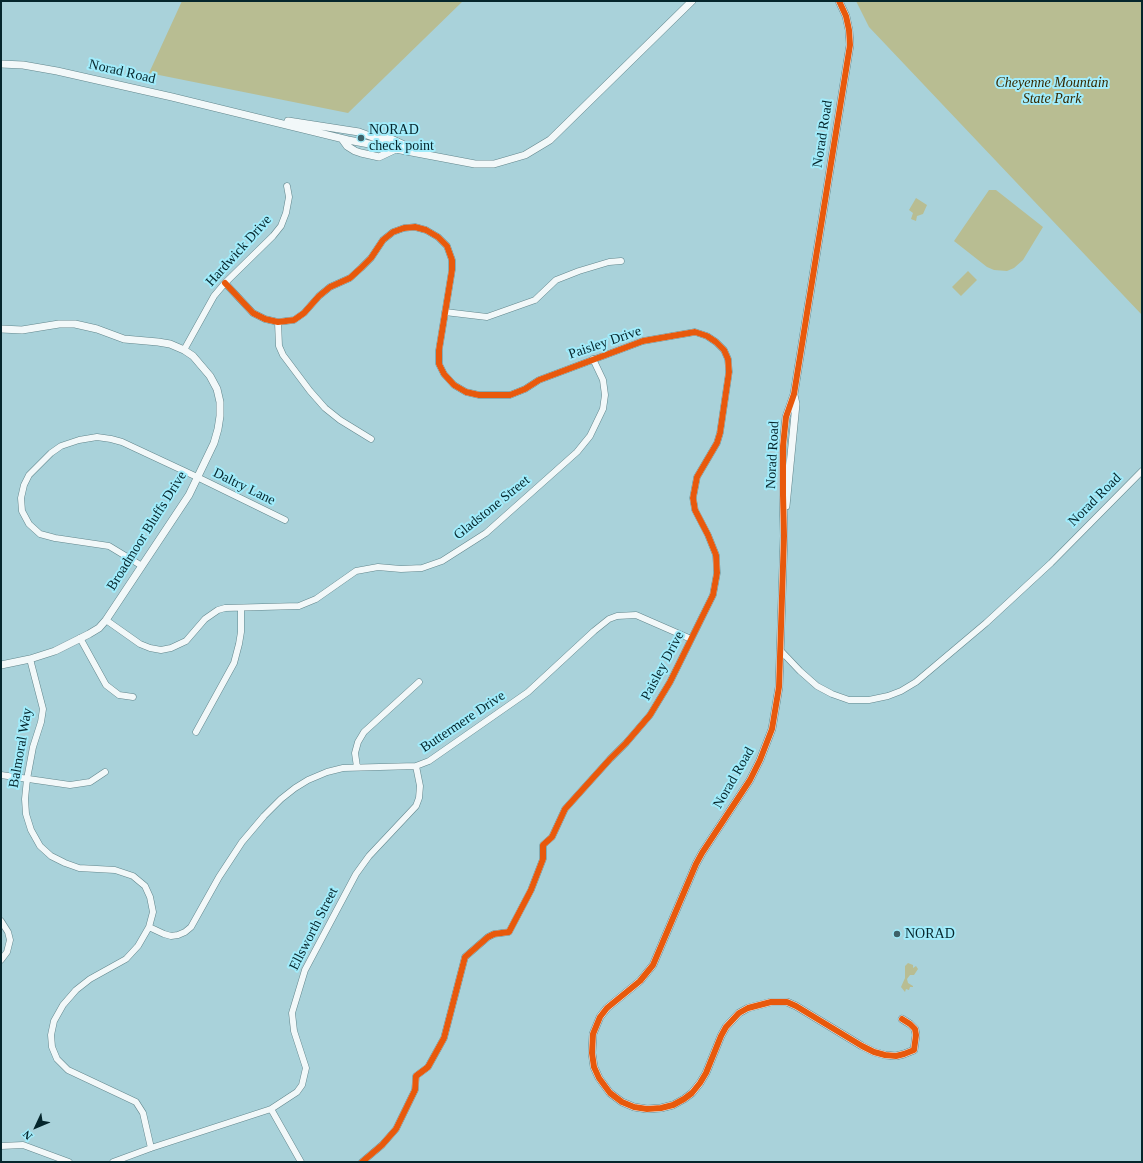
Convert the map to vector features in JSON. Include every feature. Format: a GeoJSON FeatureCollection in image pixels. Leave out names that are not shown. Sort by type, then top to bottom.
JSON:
{"type":"FeatureCollection","features":[{"type":"Feature","properties":{"kind":"street","name":"Norad Road"},"geometry":{"type":"LineString","coordinates":[[1,64],[23,65],[57,71],[342,139],[475,164],[494,164],[525,155],[538,148],[559,132],[692,1]]}},
{"type":"Feature","properties":{"kind":"street","name":"Norad Road"},"geometry":{"type":"LineString","coordinates":[[839,1],[846,16],[850,45],[794,394],[796,404],[784,524],[779,688],[772,729],[760,760],[750,780],[699,858],[653,965],[640,981],[607,1008],[600,1017],[593,1034],[592,1042],[594,1067],[606,1089],[622,1102],[634,1107],[646,1109],[661,1108],[673,1105],[692,1093],[706,1073],[720,1036],[739,1013],[748,1008],[771,1002],[787,1002],[874,1052],[896,1056],[914,1050],[916,1035],[914,1029],[910,1024],[902,1019]]}},
{"type":"Feature","properties":{"kind":"street","name":"Norad Road"},"geometry":{"type":"LineString","coordinates":[[236,113],[259,115],[308,125],[359,132],[378,139],[390,138],[413,149],[438,157]]}},
{"type":"Feature","properties":{"kind":"street","name":"Norad Road"},"geometry":{"type":"LineString","coordinates":[[342,139],[347,146],[355,151],[379,157],[396,149]]}},
{"type":"Feature","properties":{"kind":"street","name":"Hardwick Drive"},"geometry":{"type":"LineString","coordinates":[[184,350],[214,296],[281,226],[286,213],[289,197],[287,186]]}},
{"type":"Feature","properties":{"kind":"street","name":"Paisley Drive"},"geometry":{"type":"LineString","coordinates":[[278,322],[294,320],[304,313],[324,292],[350,278],[370,258],[383,240],[393,232],[404,228],[415,227],[426,230],[438,237],[447,246],[452,260],[452,270],[439,350],[439,364],[444,374],[454,385],[466,392],[479,395],[510,395],[525,389],[539,380],[643,341],[695,332],[707,336],[716,342],[724,350],[728,359],[729,372],[720,433],[697,477],[693,498],[695,510],[708,535],[716,555],[717,573],[713,595],[670,682],[650,715],[565,809],[552,837],[543,845],[543,859],[531,890],[509,932],[494,934],[488,937],[465,957],[444,1038],[428,1067],[416,1076],[415,1090],[396,1129],[382,1145],[362,1162]]}},
{"type":"Feature","properties":{"kind":"street"},"geometry":{"type":"LineString","coordinates":[[445,312],[487,317],[535,300],[556,280],[609,262],[621,261]]}},
{"type":"Feature","properties":{"kind":"street"},"geometry":{"type":"LineString","coordinates":[[225,283],[254,313],[265,319],[278,322],[279,346],[283,356],[306,386],[325,408],[340,420],[371,440]]}},
{"type":"Feature","properties":{"kind":"street","name":"Broadmoor Bluffs Drive"},"geometry":{"type":"LineString","coordinates":[[1,329],[22,330],[59,324],[75,324],[96,329],[124,339],[170,344],[184,350],[201,364],[210,376],[217,390],[220,402],[218,429],[214,443],[189,495],[106,620],[98,628],[55,651],[30,659],[1,665]]}},
{"type":"Feature","properties":{"kind":"street","name":"Gladstone Street"},"geometry":{"type":"LineString","coordinates":[[106,620],[140,644],[161,650],[186,642],[204,619],[224,608],[299,606],[310,602],[356,571],[378,567],[406,569],[432,566],[442,561],[486,533],[576,452],[590,436],[603,408],[605,395],[603,380],[593,359]]}},
{"type":"Feature","properties":{"kind":"street","name":"Daltry Lane"},"geometry":{"type":"LineString","coordinates":[[142,566],[109,546],[54,538],[40,534],[29,524],[22,512],[21,498],[24,485],[29,475],[51,453],[61,446],[78,440],[97,437],[122,442],[285,520]]}},
{"type":"Feature","properties":{"kind":"street","name":"Norad Road"},"geometry":{"type":"LineString","coordinates":[[780,650],[817,686],[832,694],[849,700],[869,700],[888,696],[901,691],[916,682],[986,623],[1051,563],[1142,471]]}},
{"type":"Feature","properties":{"kind":"street"},"geometry":{"type":"LineString","coordinates":[[196,732],[234,663],[240,638],[241,608]]}},
{"type":"Feature","properties":{"kind":"street","name":"Buttermere Drive"},"geometry":{"type":"LineString","coordinates":[[149,927],[171,936],[185,932],[191,927],[219,877],[242,842],[281,799],[308,780],[327,772],[343,768],[357,766],[416,766],[429,761],[528,692],[609,619],[617,616],[636,615],[691,639]]}},
{"type":"Feature","properties":{"kind":"street"},"geometry":{"type":"LineString","coordinates":[[80,638],[106,685],[119,696],[133,697]]}},
{"type":"Feature","properties":{"kind":"street","name":"Balmoral Way"},"geometry":{"type":"LineString","coordinates":[[30,659],[43,709],[41,722],[33,747],[24,799],[26,814],[31,830],[40,846],[50,856],[80,868],[115,870],[133,876],[145,886],[150,897],[153,912],[149,927],[138,946],[126,959],[90,979],[76,990],[63,1005],[54,1021],[51,1035],[52,1047],[58,1059],[68,1070],[136,1102],[143,1113],[151,1148]]}},
{"type":"Feature","properties":{"kind":"street"},"geometry":{"type":"LineString","coordinates":[[357,766],[355,753],[358,742],[364,732],[420,682]]}},
{"type":"Feature","properties":{"kind":"street","name":"Ellsworth Street"},"geometry":{"type":"LineString","coordinates":[[113,1162],[271,1109],[297,1092],[302,1085],[306,1068],[292,1022],[292,1013],[305,970],[356,874],[369,856],[416,806],[419,798],[420,786],[416,766]]}},
{"type":"Feature","properties":{"kind":"street"},"geometry":{"type":"LineString","coordinates":[[1,775],[70,785],[90,782],[105,772]]}},
{"type":"Feature","properties":{"kind":"street"},"geometry":{"type":"LineString","coordinates":[[1,921],[8,932],[10,940],[7,952],[1,960]]}},
{"type":"Feature","properties":{"kind":"street"},"geometry":{"type":"LineString","coordinates":[[271,1109],[301,1162]]}},
{"type":"Feature","properties":{"kind":"street"},"geometry":{"type":"LineString","coordinates":[[1,1146],[23,1145],[68,1162]]}},
{"type":"Feature","properties":{"kind":"green space"},"geometry":{"type":"Polygon","coordinates":[[[182,1],[463,1],[348,113],[149,73],[182,1]]]}},
{"type":"Feature","properties":{"kind":"green space","name":"Cheyenne Mountain State Park"},"geometry":{"type":"Polygon","coordinates":[[[856,1],[1142,1],[1142,315],[869,27],[856,1]]]}},
{"type":"Feature","properties":{"kind":"green space"},"geometry":{"type":"Polygon","coordinates":[[[989,190],[996,190],[1043,227],[1023,260],[1014,268],[1007,271],[994,270],[987,267],[954,241],[989,190]]]}},
{"type":"Feature","properties":{"kind":"green space"},"geometry":{"type":"Polygon","coordinates":[[[916,198],[927,205],[923,214],[917,216],[916,221],[911,219],[913,213],[909,210],[916,198]]]}},
{"type":"Feature","properties":{"kind":"green space"},"geometry":{"type":"Polygon","coordinates":[[[968,271],[977,280],[961,296],[952,287],[968,271]]]}},
{"type":"Feature","properties":{"kind":"green space"},"geometry":{"type":"Polygon","coordinates":[[[908,963],[913,965],[913,968],[916,966],[918,969],[914,975],[910,975],[907,979],[908,983],[913,987],[910,987],[909,990],[906,989],[905,992],[901,987],[905,978],[905,966],[908,963]]]}},
{"type":"Feature","properties":{"kind":"cycle path"},"geometry":{"type":"LineString","coordinates":[[839,1],[846,16],[850,45],[794,394],[786,417],[783,446],[784,536],[779,687],[772,729],[760,760],[750,780],[696,864],[653,965],[640,981],[607,1008],[600,1017],[593,1034],[592,1053],[594,1067],[599,1078],[610,1093],[622,1102],[634,1107],[647,1109],[661,1108],[673,1105],[692,1093],[706,1073],[726,1027],[739,1013],[748,1008],[771,1002],[787,1002],[874,1052],[896,1056],[914,1050],[916,1035],[915,1029],[902,1019]]}},
{"type":"Feature","properties":{"kind":"cycle path"},"geometry":{"type":"LineString","coordinates":[[225,283],[253,313],[265,319],[278,322],[294,320],[304,313],[319,296],[330,287],[350,278],[371,258],[383,240],[393,232],[404,228],[415,227],[426,230],[438,237],[447,246],[452,260],[452,270],[439,350],[439,364],[444,374],[454,385],[466,392],[479,395],[510,395],[525,389],[539,380],[643,341],[695,332],[707,336],[716,342],[724,350],[728,359],[729,372],[720,433],[717,443],[697,477],[693,498],[695,510],[708,535],[716,555],[717,573],[713,595],[670,682],[650,715],[565,809],[552,837],[543,845],[543,859],[531,890],[509,932],[494,934],[488,937],[465,957],[444,1038],[428,1067],[416,1076],[415,1090],[396,1129],[382,1145],[362,1162]]}},
{"type":"Feature","properties":{"kind":"place","name":"NORAD check point"},"geometry":{"type":"Point","coordinates":[361,138]}},
{"type":"Feature","properties":{"kind":"place","name":"NORAD"},"geometry":{"type":"Point","coordinates":[897,934]}}]}
